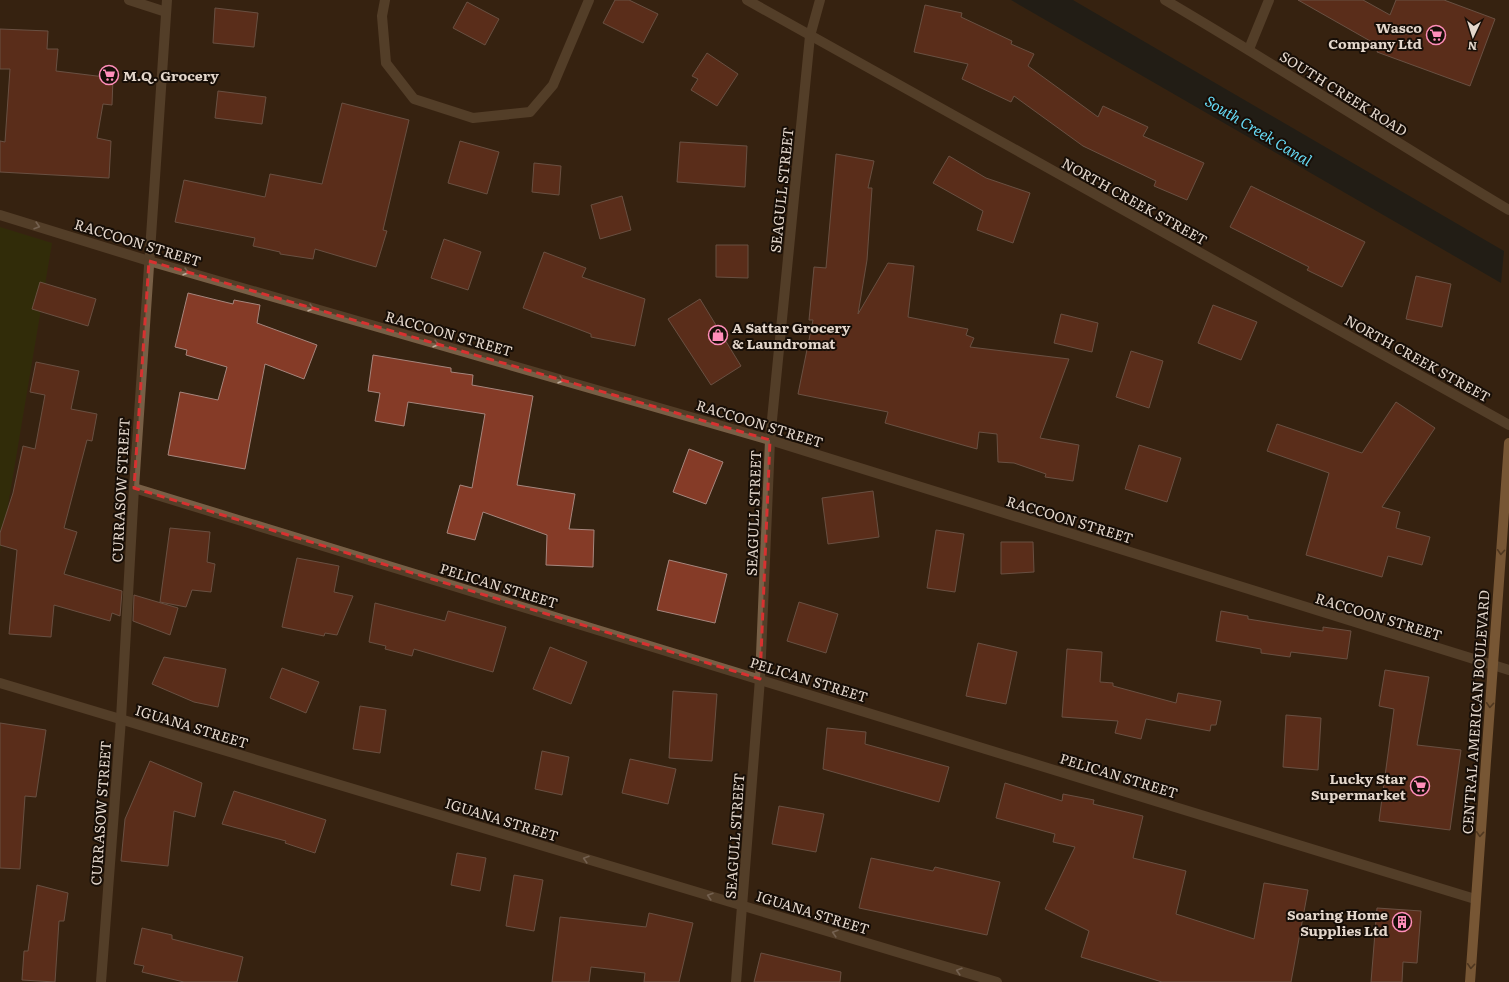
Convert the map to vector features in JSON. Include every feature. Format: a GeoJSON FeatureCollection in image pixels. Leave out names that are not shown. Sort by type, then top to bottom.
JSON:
{"type":"FeatureCollection","features":[{"type":"Feature","properties":{"kind":"main road","name":"CENTRAL AMERICAN BOULEVARD"},"geometry":{"type":"LineString","coordinates":[[1470,982],[1509,444]]}},
{"type":"Feature","properties":{"kind":"street"},"geometry":{"type":"LineString","coordinates":[[129,0],[166,12]]}},
{"type":"Feature","properties":{"kind":"street","name":"CURRASOW STREET"},"geometry":{"type":"LineString","coordinates":[[101,982],[121,719],[134,488],[167,0]]}},
{"type":"Feature","properties":{"kind":"street"},"geometry":{"type":"LineString","coordinates":[[385,0],[382,16],[386,63],[414,99],[473,118],[530,112],[553,85],[589,0]]}},
{"type":"Feature","properties":{"kind":"street","name":"NORTH CREEK STREET"},"geometry":{"type":"LineString","coordinates":[[747,0],[1509,425]]}},
{"type":"Feature","properties":{"kind":"street","name":"SEAGULL STREET"},"geometry":{"type":"LineString","coordinates":[[736,982],[760,679],[770,440],[810,36],[820,0]]}},
{"type":"Feature","properties":{"kind":"street","name":"SOUTH CREEK ROAD"},"geometry":{"type":"LineString","coordinates":[[1165,0],[1249,49],[1414,154],[1509,210]]}},
{"type":"Feature","properties":{"kind":"street"},"geometry":{"type":"LineString","coordinates":[[1249,49],[1269,0]]}},
{"type":"Feature","properties":{"kind":"street","name":"RACCOON STREET"},"geometry":{"type":"LineString","coordinates":[[0,215],[149,261],[770,440],[1492,666],[1509,670]]}},
{"type":"Feature","properties":{"kind":"street","name":"PELICAN STREET"},"geometry":{"type":"LineString","coordinates":[[134,488],[1475,899]]}},
{"type":"Feature","properties":{"kind":"street","name":"IGUANA STREET"},"geometry":{"type":"LineString","coordinates":[[0,683],[997,982]]}},
{"type":"Feature","properties":{"kind":"highlighted area"},"geometry":{"type":"Polygon","coordinates":[[[149,261],[770,440],[760,679],[134,488],[149,261]]]}},
{"type":"Feature","properties":{"kind":"green space"},"geometry":{"type":"Polygon","coordinates":[[[0,227],[52,243],[0,553],[0,227]]]}},
{"type":"Feature","properties":{"kind":"water","name":"South Creek Canal"},"geometry":{"type":"Polygon","coordinates":[[[1011,0],[1073,0],[1504,251],[1501,283],[1011,0]]]}},
{"type":"Feature","properties":{"kind":"building"},"geometry":{"type":"Polygon","coordinates":[[[615,0],[629,0],[658,14],[643,43],[603,23],[615,0]]]}},
{"type":"Feature","properties":{"kind":"building","name":"Wasco Company Ltd"},"geometry":{"type":"Polygon","coordinates":[[[1298,0],[1363,0],[1390,15],[1396,0],[1444,0],[1495,19],[1470,86],[1377,52],[1379,46],[1298,0]]]}},
{"type":"Feature","properties":{"kind":"building"},"geometry":{"type":"Polygon","coordinates":[[[467,2],[499,19],[485,45],[453,28],[467,2]]]}},
{"type":"Feature","properties":{"kind":"building"},"geometry":{"type":"Polygon","coordinates":[[[925,5],[962,13],[961,17],[1012,41],[1011,44],[1034,54],[1028,66],[1098,117],[1103,106],[1148,127],[1143,136],[1204,163],[1187,200],[1154,186],[1156,181],[1083,146],[1014,96],[1011,102],[962,79],[968,64],[914,52],[925,5]]]}},
{"type":"Feature","properties":{"kind":"building"},"geometry":{"type":"Polygon","coordinates":[[[215,8],[258,13],[254,47],[213,43],[215,8]]]}},
{"type":"Feature","properties":{"kind":"building"},"geometry":{"type":"Polygon","coordinates":[[[0,29],[48,31],[47,49],[58,49],[56,71],[113,78],[112,105],[103,104],[97,138],[111,141],[109,178],[0,172],[0,141],[5,142],[10,69],[0,69],[0,29]]]}},
{"type":"Feature","properties":{"kind":"building"},"geometry":{"type":"Polygon","coordinates":[[[707,53],[738,74],[717,106],[691,90],[698,79],[692,76],[707,53]]]}},
{"type":"Feature","properties":{"kind":"building"},"geometry":{"type":"Polygon","coordinates":[[[218,91],[266,97],[262,124],[215,118],[218,91]]]}},
{"type":"Feature","properties":{"kind":"building"},"geometry":{"type":"Polygon","coordinates":[[[342,103],[409,120],[383,230],[387,231],[376,267],[315,249],[313,259],[280,254],[280,252],[253,246],[255,238],[175,222],[184,180],[265,197],[270,174],[322,184],[342,103]]]}},
{"type":"Feature","properties":{"kind":"building"},"geometry":{"type":"Polygon","coordinates":[[[460,141],[499,152],[487,194],[448,183],[460,141]]]}},
{"type":"Feature","properties":{"kind":"building"},"geometry":{"type":"Polygon","coordinates":[[[680,142],[747,146],[745,187],[677,182],[680,142]]]}},
{"type":"Feature","properties":{"kind":"building"},"geometry":{"type":"Polygon","coordinates":[[[836,154],[874,161],[868,188],[872,188],[867,260],[858,314],[888,263],[914,266],[908,317],[968,329],[966,335],[974,338],[970,347],[1069,359],[1040,438],[1079,445],[1073,481],[1045,477],[1046,474],[1014,463],[998,462],[997,434],[979,432],[977,449],[885,423],[888,412],[798,394],[813,320],[809,320],[814,267],[826,268],[836,154]]]}},
{"type":"Feature","properties":{"kind":"building"},"geometry":{"type":"Polygon","coordinates":[[[949,156],[986,178],[1030,193],[1013,243],[977,230],[983,211],[933,183],[949,156]]]}},
{"type":"Feature","properties":{"kind":"building"},"geometry":{"type":"Polygon","coordinates":[[[534,163],[561,166],[559,195],[532,192],[534,163]]]}},
{"type":"Feature","properties":{"kind":"building"},"geometry":{"type":"Polygon","coordinates":[[[1251,186],[1365,242],[1342,287],[1307,270],[1309,267],[1230,227],[1251,186]]]}},
{"type":"Feature","properties":{"kind":"building"},"geometry":{"type":"Polygon","coordinates":[[[622,196],[631,230],[600,239],[591,205],[622,196]]]}},
{"type":"Feature","properties":{"kind":"building"},"geometry":{"type":"Polygon","coordinates":[[[444,239],[481,252],[468,290],[431,278],[444,239]]]}},
{"type":"Feature","properties":{"kind":"building"},"geometry":{"type":"Polygon","coordinates":[[[716,245],[748,245],[748,278],[716,277],[716,245]]]}},
{"type":"Feature","properties":{"kind":"building"},"geometry":{"type":"Polygon","coordinates":[[[544,252],[586,268],[582,277],[645,299],[635,346],[591,337],[591,334],[523,308],[544,252]]]}},
{"type":"Feature","properties":{"kind":"building"},"geometry":{"type":"Polygon","coordinates":[[[1416,276],[1451,284],[1442,327],[1406,319],[1416,276]]]}},
{"type":"Feature","properties":{"kind":"building"},"geometry":{"type":"Polygon","coordinates":[[[40,282],[96,299],[88,326],[32,309],[40,282]]]}},
{"type":"Feature","properties":{"kind":"building"},"geometry":{"type":"Polygon","coordinates":[[[188,293],[233,304],[234,300],[260,305],[257,323],[317,345],[304,379],[265,364],[245,469],[168,455],[180,392],[218,400],[227,367],[186,355],[187,350],[175,347],[188,293]]]}},
{"type":"Feature","properties":{"kind":"building"},"geometry":{"type":"Polygon","coordinates":[[[700,299],[741,366],[711,385],[668,319],[700,299]]]}},
{"type":"Feature","properties":{"kind":"building"},"geometry":{"type":"Polygon","coordinates":[[[1213,305],[1257,322],[1241,360],[1198,343],[1213,305]]]}},
{"type":"Feature","properties":{"kind":"building"},"geometry":{"type":"Polygon","coordinates":[[[1061,314],[1098,323],[1092,352],[1054,343],[1061,314]]]}},
{"type":"Feature","properties":{"kind":"building"},"geometry":{"type":"Polygon","coordinates":[[[1131,351],[1163,361],[1149,408],[1116,397],[1131,351]]]}},
{"type":"Feature","properties":{"kind":"building"},"geometry":{"type":"Polygon","coordinates":[[[373,355],[451,368],[451,372],[473,375],[472,385],[533,396],[517,485],[575,494],[569,529],[594,530],[593,567],[546,565],[547,535],[483,512],[475,540],[447,533],[460,485],[472,488],[485,414],[408,402],[404,426],[375,421],[380,393],[368,391],[373,355]]]}},
{"type":"Feature","properties":{"kind":"building"},"geometry":{"type":"Polygon","coordinates":[[[36,362],[79,371],[71,409],[97,414],[92,441],[87,440],[64,528],[77,532],[64,574],[122,591],[120,616],[112,613],[110,621],[54,605],[51,637],[9,634],[17,550],[0,545],[0,533],[13,493],[23,446],[35,449],[45,395],[30,392],[36,362]]]}},
{"type":"Feature","properties":{"kind":"building"},"geometry":{"type":"Polygon","coordinates":[[[1396,402],[1435,428],[1382,507],[1400,512],[1396,528],[1430,537],[1422,565],[1388,556],[1382,577],[1306,555],[1329,473],[1267,451],[1277,424],[1362,453],[1396,402]]]}},
{"type":"Feature","properties":{"kind":"building"},"geometry":{"type":"Polygon","coordinates":[[[1139,445],[1181,458],[1167,502],[1125,489],[1139,445]]]}},
{"type":"Feature","properties":{"kind":"building"},"geometry":{"type":"Polygon","coordinates":[[[689,449],[723,462],[706,504],[673,492],[689,449]]]}},
{"type":"Feature","properties":{"kind":"building"},"geometry":{"type":"Polygon","coordinates":[[[873,491],[879,537],[828,544],[822,498],[873,491]]]}},
{"type":"Feature","properties":{"kind":"building"},"geometry":{"type":"Polygon","coordinates":[[[170,528],[210,532],[207,562],[215,564],[211,592],[192,590],[186,607],[160,602],[170,528]]]}},
{"type":"Feature","properties":{"kind":"building"},"geometry":{"type":"Polygon","coordinates":[[[936,530],[964,534],[955,592],[927,588],[936,530]]]}},
{"type":"Feature","properties":{"kind":"building"},"geometry":{"type":"Polygon","coordinates":[[[1001,542],[1033,542],[1034,572],[1001,574],[1001,542]]]}},
{"type":"Feature","properties":{"kind":"building"},"geometry":{"type":"Polygon","coordinates":[[[297,558],[339,566],[334,592],[353,596],[337,635],[325,633],[324,636],[282,627],[297,558]]]}},
{"type":"Feature","properties":{"kind":"building"},"geometry":{"type":"Polygon","coordinates":[[[669,560],[727,574],[715,623],[657,610],[669,560]]]}},
{"type":"Feature","properties":{"kind":"building"},"geometry":{"type":"Polygon","coordinates":[[[134,595],[178,608],[170,635],[133,621],[134,595]]]}},
{"type":"Feature","properties":{"kind":"building"},"geometry":{"type":"Polygon","coordinates":[[[799,602],[838,614],[826,653],[787,641],[799,602]]]}},
{"type":"Feature","properties":{"kind":"building"},"geometry":{"type":"Polygon","coordinates":[[[375,603],[445,621],[448,611],[506,627],[493,672],[414,649],[412,656],[385,649],[386,646],[369,642],[375,603]]]}},
{"type":"Feature","properties":{"kind":"building"},"geometry":{"type":"Polygon","coordinates":[[[1221,611],[1248,616],[1248,619],[1323,631],[1323,627],[1351,631],[1347,659],[1291,652],[1290,657],[1261,653],[1261,649],[1216,641],[1221,611]]]}},
{"type":"Feature","properties":{"kind":"building"},"geometry":{"type":"Polygon","coordinates":[[[978,643],[1017,652],[1006,704],[966,696],[978,643]]]}},
{"type":"Feature","properties":{"kind":"building"},"geometry":{"type":"Polygon","coordinates":[[[550,647],[587,662],[571,704],[533,689],[550,647]]]}},
{"type":"Feature","properties":{"kind":"building"},"geometry":{"type":"Polygon","coordinates":[[[1067,649],[1102,652],[1100,682],[1113,683],[1113,686],[1176,703],[1178,693],[1221,701],[1216,725],[1211,725],[1210,731],[1146,719],[1141,739],[1115,733],[1118,721],[1062,717],[1067,649]]]}},
{"type":"Feature","properties":{"kind":"building"},"geometry":{"type":"Polygon","coordinates":[[[164,657],[226,669],[218,707],[194,702],[152,684],[164,657]]]}},
{"type":"Feature","properties":{"kind":"building"},"geometry":{"type":"Polygon","coordinates":[[[282,668],[319,682],[306,713],[270,698],[282,668]]]}},
{"type":"Feature","properties":{"kind":"building","name":"Lucky Star Supermarket"},"geometry":{"type":"Polygon","coordinates":[[[1385,670],[1429,677],[1417,745],[1461,750],[1450,830],[1379,821],[1394,709],[1379,706],[1385,670]]]}},
{"type":"Feature","properties":{"kind":"building"},"geometry":{"type":"Polygon","coordinates":[[[673,691],[717,694],[712,761],[669,758],[673,691]]]}},
{"type":"Feature","properties":{"kind":"building"},"geometry":{"type":"Polygon","coordinates":[[[360,706],[386,710],[380,753],[353,749],[360,706]]]}},
{"type":"Feature","properties":{"kind":"building"},"geometry":{"type":"Polygon","coordinates":[[[1286,715],[1321,718],[1318,770],[1283,767],[1286,715]]]}},
{"type":"Feature","properties":{"kind":"building"},"geometry":{"type":"Polygon","coordinates":[[[0,723],[46,730],[36,797],[25,796],[20,869],[0,868],[0,723]]]}},
{"type":"Feature","properties":{"kind":"building"},"geometry":{"type":"Polygon","coordinates":[[[827,728],[866,732],[865,744],[949,767],[939,802],[823,769],[827,728]]]}},
{"type":"Feature","properties":{"kind":"building"},"geometry":{"type":"Polygon","coordinates":[[[542,751],[569,757],[562,795],[535,789],[542,751]]]}},
{"type":"Feature","properties":{"kind":"building"},"geometry":{"type":"Polygon","coordinates":[[[630,759],[676,769],[668,804],[622,793],[630,759]]]}},
{"type":"Feature","properties":{"kind":"building"},"geometry":{"type":"Polygon","coordinates":[[[150,761],[202,783],[195,817],[174,811],[168,866],[121,861],[125,819],[150,761]]]}},
{"type":"Feature","properties":{"kind":"building"},"geometry":{"type":"Polygon","coordinates":[[[1005,783],[1062,801],[1063,794],[1094,800],[1093,804],[1143,816],[1133,858],[1186,871],[1176,914],[1254,939],[1264,883],[1308,890],[1291,982],[1162,982],[1081,957],[1089,931],[1045,909],[1075,847],[1053,842],[1055,834],[996,818],[1005,783]]]}},
{"type":"Feature","properties":{"kind":"building"},"geometry":{"type":"Polygon","coordinates":[[[234,791],[326,820],[315,853],[285,843],[286,841],[222,824],[234,791]]]}},
{"type":"Feature","properties":{"kind":"building"},"geometry":{"type":"Polygon","coordinates":[[[779,806],[824,814],[816,852],[772,844],[779,806]]]}},
{"type":"Feature","properties":{"kind":"building"},"geometry":{"type":"Polygon","coordinates":[[[457,853],[486,858],[480,891],[451,885],[457,853]]]}},
{"type":"Feature","properties":{"kind":"building"},"geometry":{"type":"Polygon","coordinates":[[[871,858],[933,871],[935,867],[1000,882],[987,935],[859,908],[871,858]]]}},
{"type":"Feature","properties":{"kind":"building"},"geometry":{"type":"Polygon","coordinates":[[[514,875],[543,880],[534,931],[506,926],[514,875]]]}},
{"type":"Feature","properties":{"kind":"building"},"geometry":{"type":"Polygon","coordinates":[[[37,885],[68,893],[64,921],[59,921],[55,982],[22,980],[24,951],[28,951],[37,885]]]}},
{"type":"Feature","properties":{"kind":"building","name":"Soaring Home Supplies Ltd"},"geometry":{"type":"Polygon","coordinates":[[[1377,908],[1421,911],[1417,963],[1403,962],[1402,982],[1371,982],[1377,908]]]}},
{"type":"Feature","properties":{"kind":"building"},"geometry":{"type":"Polygon","coordinates":[[[649,913],[693,923],[679,982],[644,982],[645,973],[591,967],[589,982],[552,982],[560,917],[646,927],[649,913]]]}},
{"type":"Feature","properties":{"kind":"building"},"geometry":{"type":"Polygon","coordinates":[[[142,928],[172,935],[172,939],[243,957],[237,982],[184,982],[142,972],[144,966],[134,964],[142,928]]]}},
{"type":"Feature","properties":{"kind":"building"},"geometry":{"type":"Polygon","coordinates":[[[761,953],[841,972],[840,982],[754,982],[761,953]]]}},
{"type":"Feature","properties":{"kind":"place","name":"Wasco Company Ltd"},"geometry":{"type":"Point","coordinates":[1436,35]}},
{"type":"Feature","properties":{"kind":"place","name":"M.Q. Grocery"},"geometry":{"type":"Point","coordinates":[109,75]}},
{"type":"Feature","properties":{"kind":"place","name":"A Sattar Grocery & Laundromat"},"geometry":{"type":"Point","coordinates":[718,335]}},
{"type":"Feature","properties":{"kind":"place","name":"Lucky Star Supermarket"},"geometry":{"type":"Point","coordinates":[1420,786]}},
{"type":"Feature","properties":{"kind":"place","name":"Soaring Home Supplies Ltd"},"geometry":{"type":"Point","coordinates":[1402,922]}}]}
